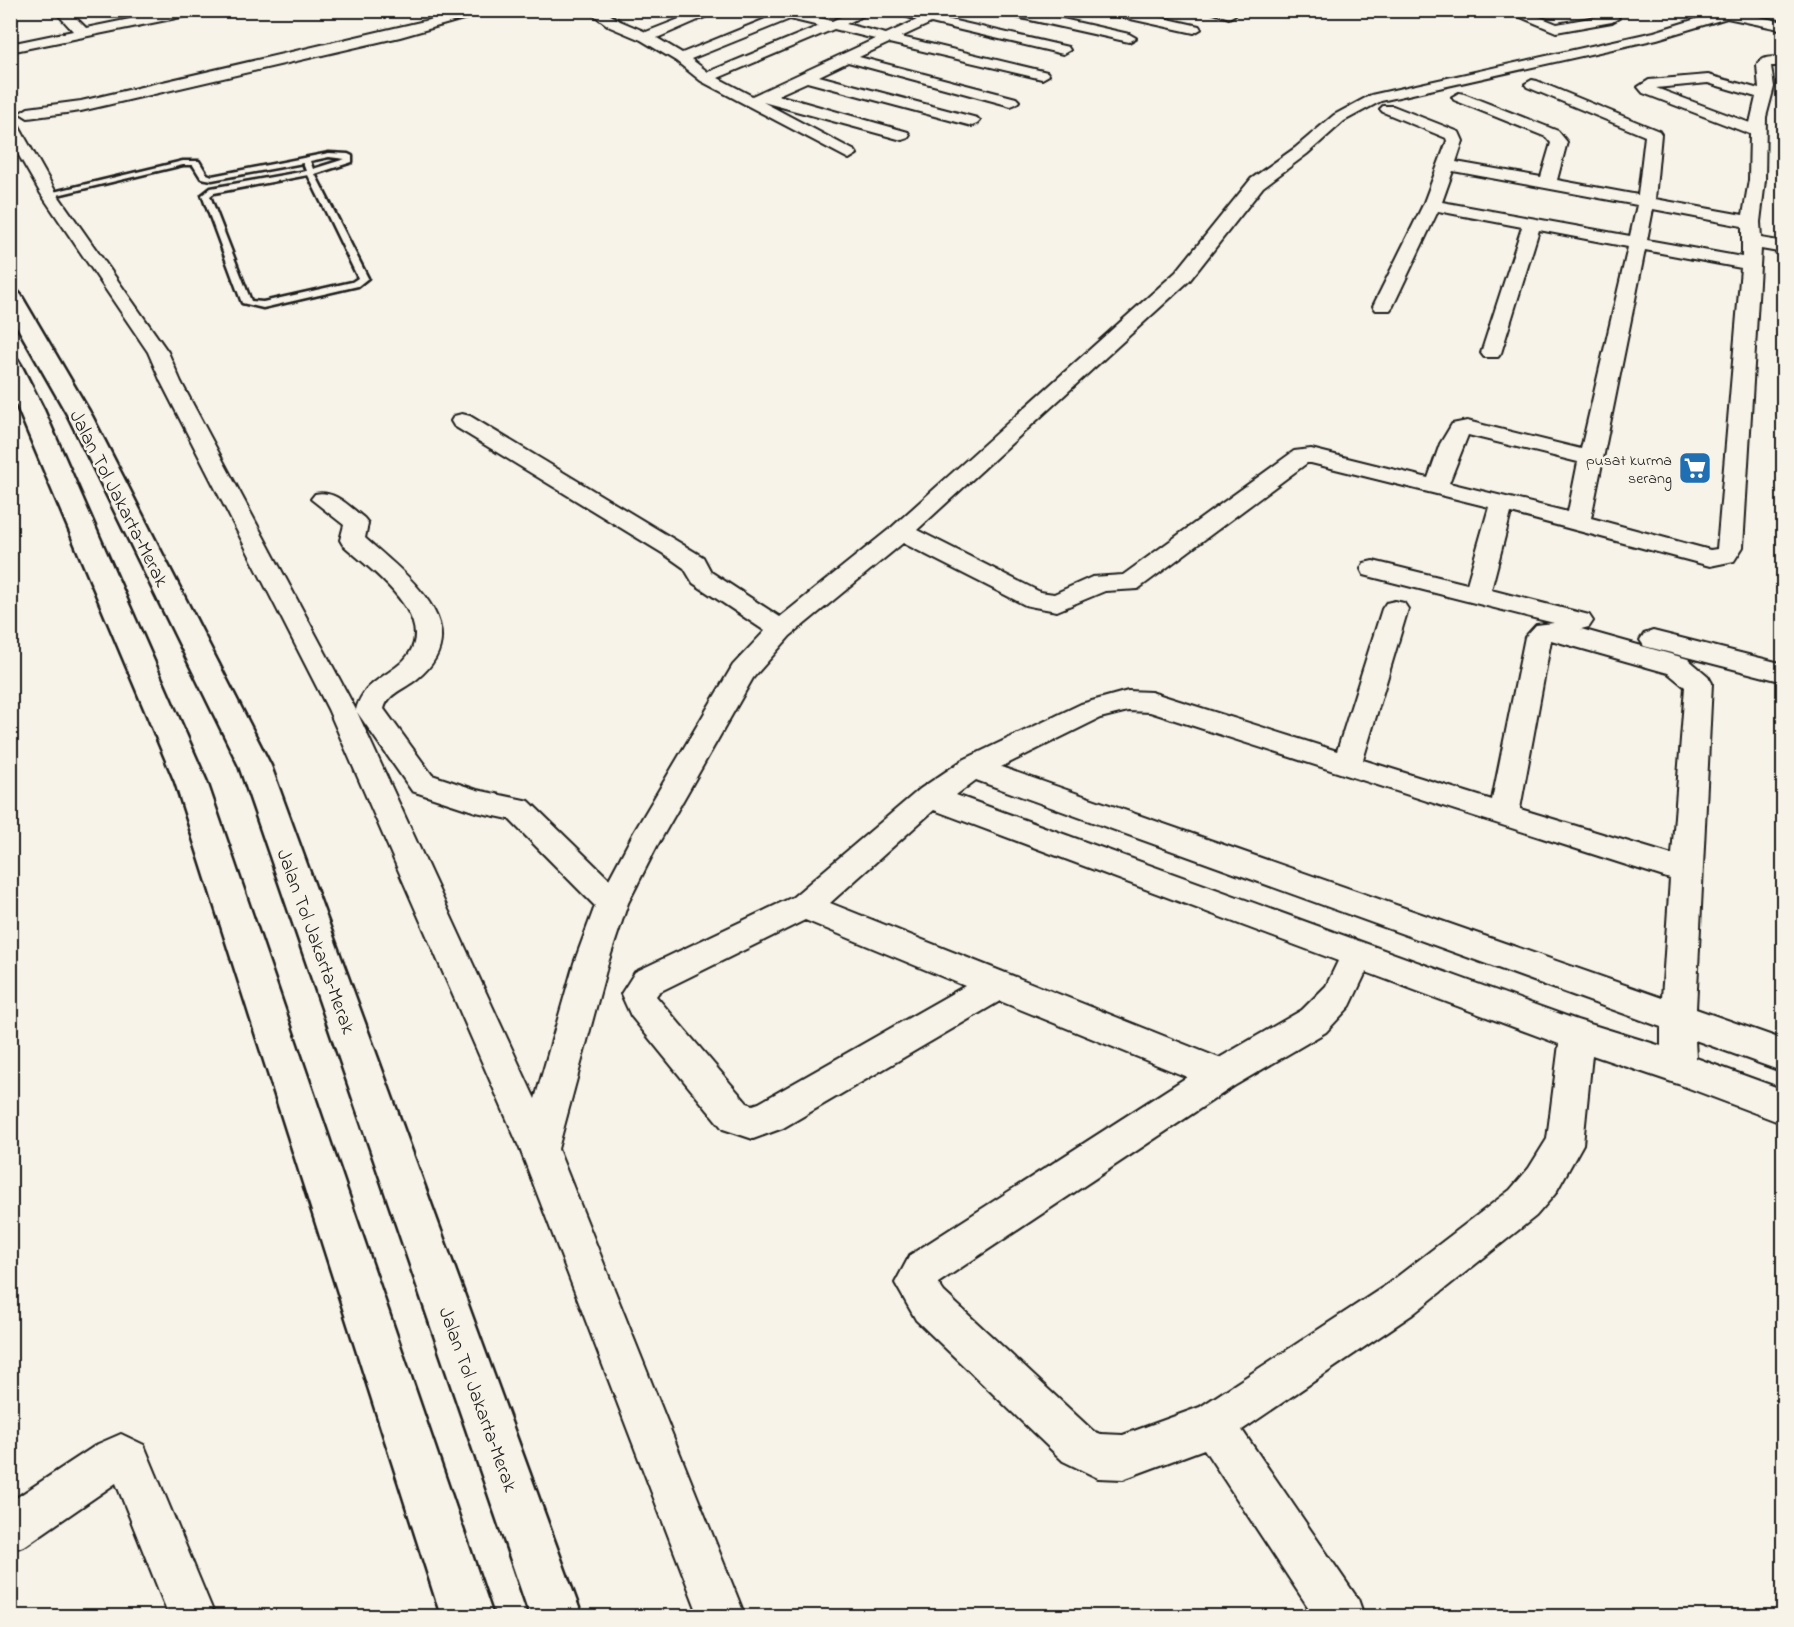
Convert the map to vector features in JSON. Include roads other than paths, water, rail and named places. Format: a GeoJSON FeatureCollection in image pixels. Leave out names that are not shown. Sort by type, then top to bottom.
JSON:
{"type":"FeatureCollection","features":[{"type":"Feature","properties":{"kind":"highway","name":"Jalan Tol Jakarta–Merak"},"geometry":{"type":"LineString","coordinates":[[10,295],[80,416],[255,766],[556,1617]]}},
{"type":"Feature","properties":{"kind":"highway","name":"Jalan Tol Jakarta–Merak"},"geometry":{"type":"LineString","coordinates":[[10,365],[32,410],[191,782],[467,1617]]}},
{"type":"Feature","properties":{"kind":"street"},"geometry":{"type":"LineString","coordinates":[[60,10],[83,33]]}},
{"type":"Feature","properties":{"kind":"street"},"geometry":{"type":"LineString","coordinates":[[10,48],[196,10]]}},
{"type":"Feature","properties":{"kind":"street"},"geometry":{"type":"LineString","coordinates":[[398,18],[436,10]]}},
{"type":"Feature","properties":{"kind":"street"},"geometry":{"type":"LineString","coordinates":[[10,117],[19,119],[93,103],[422,28],[489,10]]}},
{"type":"Feature","properties":{"kind":"street"},"geometry":{"type":"LineString","coordinates":[[593,10],[681,58],[706,78],[758,99],[902,135]]}},
{"type":"Feature","properties":{"kind":"street"},"geometry":{"type":"LineString","coordinates":[[646,37],[715,10]]}},
{"type":"Feature","properties":{"kind":"street"},"geometry":{"type":"LineString","coordinates":[[770,10],[1042,75]]}},
{"type":"Feature","properties":{"kind":"street"},"geometry":{"type":"LineString","coordinates":[[706,78],[869,10]]}},
{"type":"Feature","properties":{"kind":"street"},"geometry":{"type":"LineString","coordinates":[[893,10],[1063,50]]}},
{"type":"Feature","properties":{"kind":"street"},"geometry":{"type":"LineString","coordinates":[[758,99],[948,10]]}},
{"type":"Feature","properties":{"kind":"street"},"geometry":{"type":"LineString","coordinates":[[1003,10],[1129,38]]}},
{"type":"Feature","properties":{"kind":"street"},"geometry":{"type":"LineString","coordinates":[[1108,10],[1194,29]]}},
{"type":"Feature","properties":{"kind":"street"},"geometry":{"type":"LineString","coordinates":[[1211,10],[1229,14]]}},
{"type":"Feature","properties":{"kind":"street"},"geometry":{"type":"LineString","coordinates":[[1510,10],[1556,28],[1621,21]]}},
{"type":"Feature","properties":{"kind":"street"},"geometry":{"type":"LineString","coordinates":[[1592,10],[1657,35]]}},
{"type":"Feature","properties":{"kind":"street"},"geometry":{"type":"LineString","coordinates":[[539,1149],[591,963],[612,903],[645,840],[743,672],[782,630],[901,532],[1183,276],[1257,183],[1356,107],[1376,98],[1657,35],[1696,17],[1731,12],[1784,26]]}},
{"type":"Feature","properties":{"kind":"street"},"geometry":{"type":"LineString","coordinates":[[681,58],[787,15]]}},
{"type":"Feature","properties":{"kind":"street"},"geometry":{"type":"LineString","coordinates":[[615,24],[634,19]]}},
{"type":"Feature","properties":{"kind":"street"},"geometry":{"type":"LineString","coordinates":[[847,58],[1011,101]]}},
{"type":"Feature","properties":{"kind":"street"},"geometry":{"type":"LineString","coordinates":[[901,532],[1034,599],[1057,603],[1101,583],[1129,583],[1302,456],[1319,457],[1578,522],[1710,558],[1725,556],[1731,547],[1757,180],[1758,124],[1766,91],[1765,63],[1784,62]]}},
{"type":"Feature","properties":{"kind":"street"},"geometry":{"type":"LineString","coordinates":[[806,77],[972,121]]}},
{"type":"Feature","properties":{"kind":"street"},"geometry":{"type":"LineString","coordinates":[[1775,119],[1758,124],[1648,90],[1645,87],[1649,84],[1708,79],[1766,91],[1784,89]]}},
{"type":"Feature","properties":{"kind":"street"},"geometry":{"type":"LineString","coordinates":[[1532,84],[1653,134],[1646,202],[1578,522]]}},
{"type":"Feature","properties":{"kind":"street"},"geometry":{"type":"LineString","coordinates":[[1459,97],[1558,138],[1559,142],[1548,183]]}},
{"type":"Feature","properties":{"kind":"street"},"geometry":{"type":"LineString","coordinates":[[19,119],[33,109],[33,105],[17,103],[34,98]]}},
{"type":"Feature","properties":{"kind":"street"},"geometry":{"type":"LineString","coordinates":[[758,99],[849,154]]}},
{"type":"Feature","properties":{"kind":"street"},"geometry":{"type":"LineString","coordinates":[[1383,306],[1432,205],[1455,141],[1452,135],[1388,109]]}},
{"type":"Feature","properties":{"kind":"street"},"geometry":{"type":"LineString","coordinates":[[19,119],[49,194],[158,352],[171,382],[342,709],[539,1149],[722,1617]]}},
{"type":"Feature","properties":{"kind":"street"},"geometry":{"type":"LineString","coordinates":[[1758,147],[1775,150]]}},
{"type":"Feature","properties":{"kind":"street"},"geometry":{"type":"LineString","coordinates":[[1447,165],[1646,202],[1751,242],[1784,249]]}},
{"type":"Feature","properties":{"kind":"street"},"geometry":{"type":"LineString","coordinates":[[1757,180],[1775,183]]}},
{"type":"Feature","properties":{"kind":"street"},"geometry":{"type":"LineString","coordinates":[[1432,205],[1638,243],[1751,242]]}},
{"type":"Feature","properties":{"kind":"street"},"geometry":{"type":"LineString","coordinates":[[1491,352],[1532,223]]}},
{"type":"Feature","properties":{"kind":"street"},"geometry":{"type":"LineString","coordinates":[[462,421],[676,551],[694,563],[702,577],[782,630]]}},
{"type":"Feature","properties":{"kind":"street"},"geometry":{"type":"LineString","coordinates":[[1436,487],[1451,444],[1460,429],[1477,430],[1590,458]]}},
{"type":"Feature","properties":{"kind":"street"},"geometry":{"type":"LineString","coordinates":[[322,499],[356,524],[352,540],[405,588],[427,624],[431,637],[426,652],[407,672],[376,693],[370,710],[422,783],[476,801],[518,809],[612,903]]}},
{"type":"Feature","properties":{"kind":"street"},"geometry":{"type":"LineString","coordinates":[[1477,595],[1502,504]]}},
{"type":"Feature","properties":{"kind":"street"},"geometry":{"type":"LineString","coordinates":[[1373,569],[1784,673]]}},
{"type":"Feature","properties":{"kind":"street"},"geometry":{"type":"LineString","coordinates":[[1347,766],[1395,609]]}},
{"type":"Feature","properties":{"kind":"street"},"geometry":{"type":"LineString","coordinates":[[1504,816],[1538,637],[1545,631],[1559,632],[1667,662],[1687,671],[1698,683],[1678,1019],[1678,1068]]}},
{"type":"Feature","properties":{"kind":"street"},"geometry":{"type":"LineString","coordinates":[[999,984],[770,1116],[753,1122],[736,1117],[643,1006],[638,994],[647,982],[804,906],[930,797],[973,768],[1091,711],[1128,701],[1151,702],[1686,873]]}},
{"type":"Feature","properties":{"kind":"street"},"geometry":{"type":"LineString","coordinates":[[973,768],[1784,1056]]}},
{"type":"Feature","properties":{"kind":"street"},"geometry":{"type":"LineString","coordinates":[[930,797],[1358,952],[1577,1035],[1678,1068],[1784,1107]]}},
{"type":"Feature","properties":{"kind":"street"},"geometry":{"type":"LineString","coordinates":[[804,906],[1221,1075]]}},
{"type":"Feature","properties":{"kind":"street"},"geometry":{"type":"LineString","coordinates":[[1358,952],[1338,996],[1314,1021],[1221,1075],[924,1269],[915,1283],[930,1306],[1078,1446],[1098,1456],[1123,1457],[1213,1424],[1399,1300],[1523,1203],[1542,1181],[1566,1144],[1577,1035]]}},
{"type":"Feature","properties":{"kind":"street"},"geometry":{"type":"LineString","coordinates":[[1213,1424],[1341,1617]]}},
{"type":"Feature","properties":{"kind":"street"},"geometry":{"type":"LineString","coordinates":[[10,1529],[113,1459],[121,1456],[129,1460],[134,1470],[192,1617]]}},
{"type":"Feature","properties":{"kind":"lane"},"geometry":{"type":"LineString","coordinates":[[49,194],[192,162],[196,163],[204,176],[212,177],[338,154],[349,158],[340,165],[310,171],[211,191],[206,195],[247,303],[263,305],[355,284],[362,280],[310,171],[306,160]]}},
{"type":"Feature","properties":{"kind":"place","name":"pusat kurma serang"},"geometry":{"type":"Point","coordinates":[1695,468]}}]}
